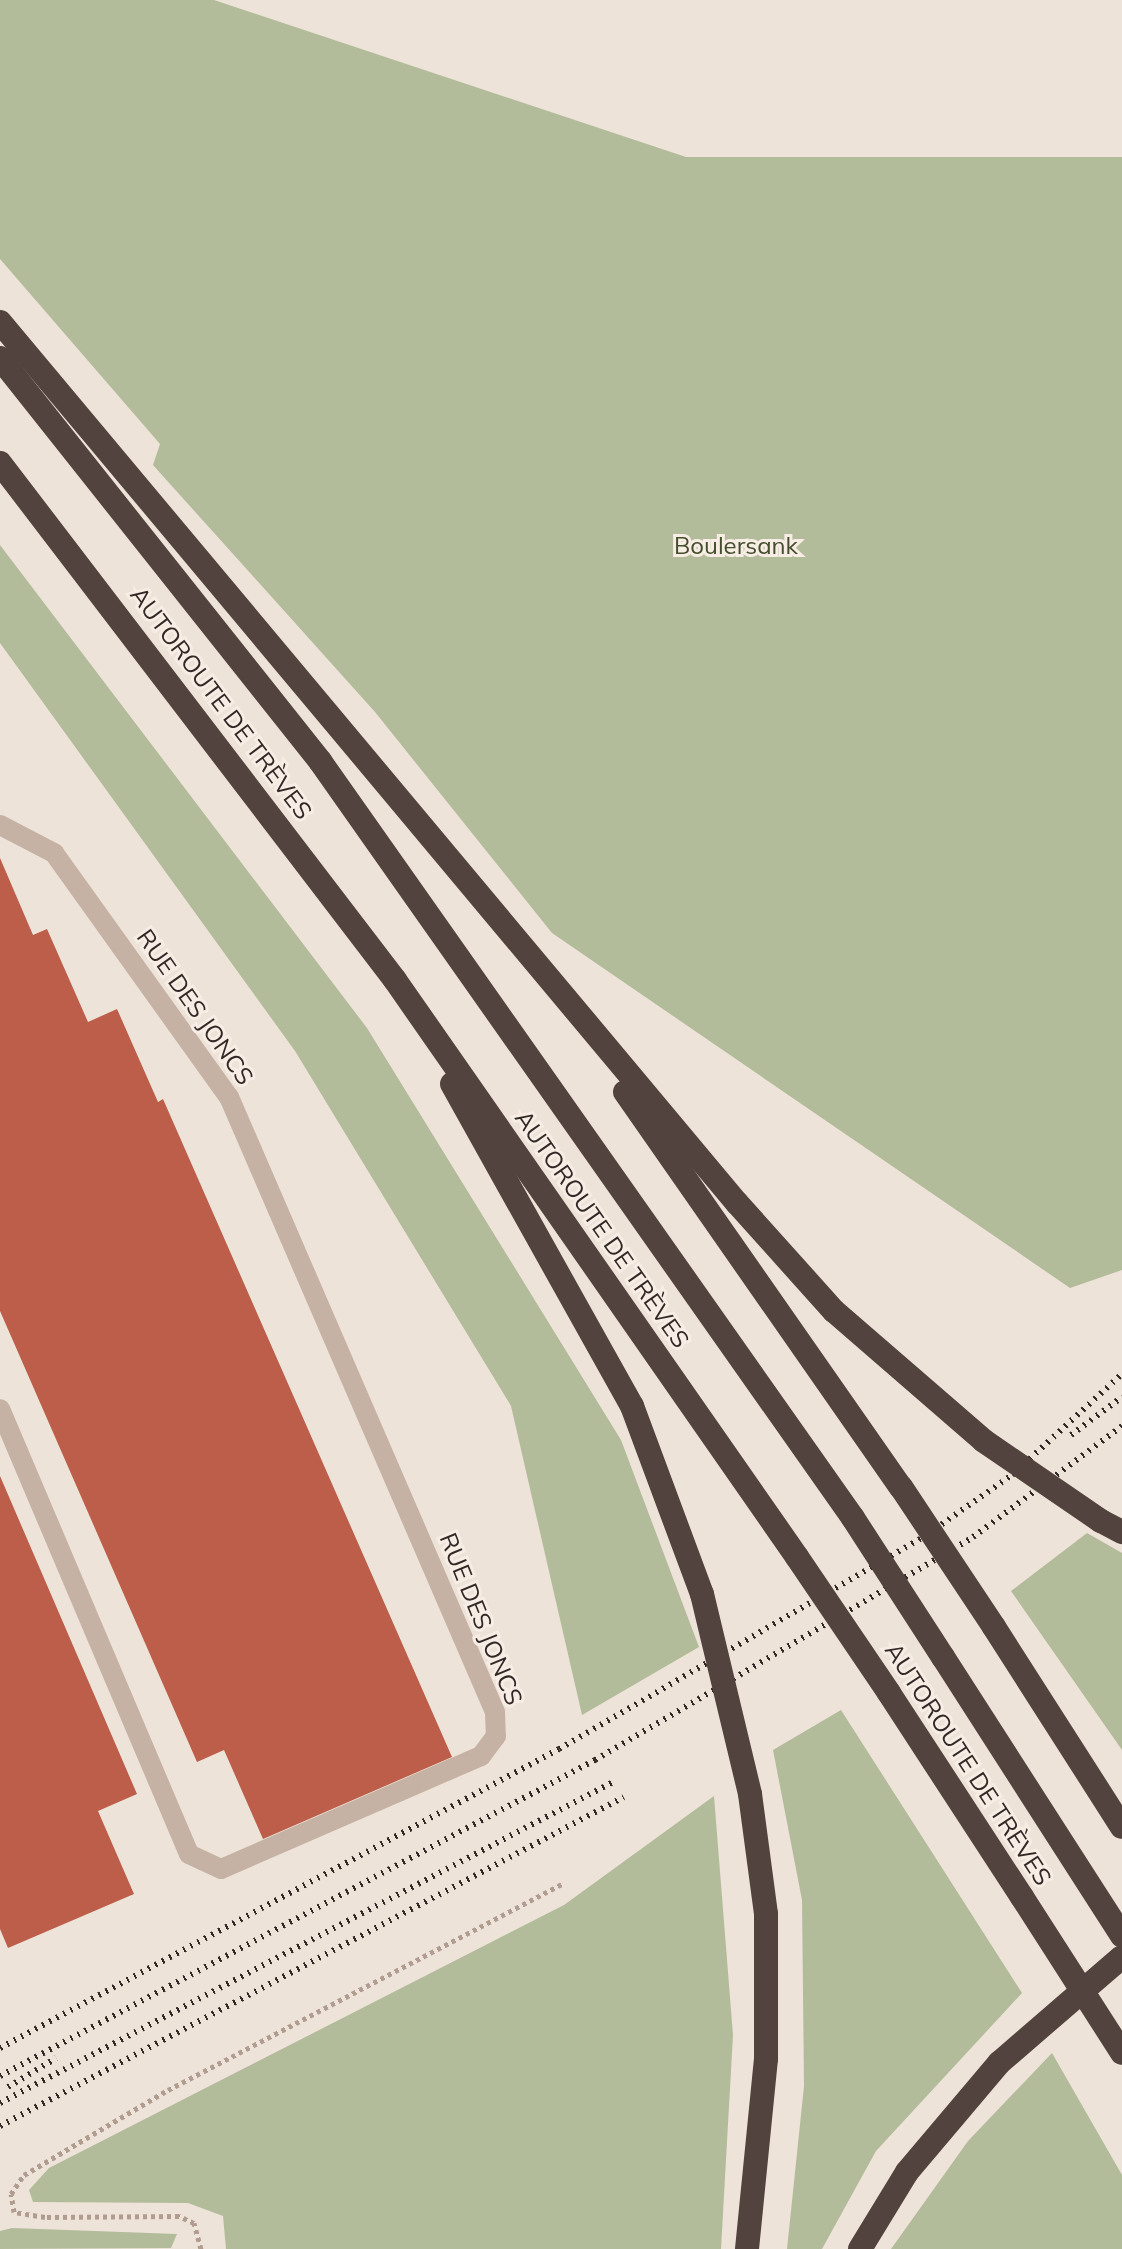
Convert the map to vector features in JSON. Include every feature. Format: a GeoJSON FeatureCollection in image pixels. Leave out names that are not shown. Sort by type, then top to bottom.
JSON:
{"type":"FeatureCollection","features":[{"type":"Feature","properties":{"kind":"highway"},"geometry":{"type":"LineString","coordinates":[[0,322],[536,966],[834,1311],[984,1441],[1112,1526]]}},
{"type":"Feature","properties":{"kind":"highway","name":"AUTOROUTE DE TRÈVES"},"geometry":{"type":"LineString","coordinates":[[0,358],[330,774],[853,1518],[1122,1936]]}},
{"type":"Feature","properties":{"kind":"highway","name":"AUTOROUTE DE TRÈVES"},"geometry":{"type":"LineString","coordinates":[[0,463],[395,980],[797,1557],[889,1693],[1122,2053]]}},
{"type":"Feature","properties":{"kind":"highway"},"geometry":{"type":"LineString","coordinates":[[536,966],[901,1487],[1122,1827]]}},
{"type":"Feature","properties":{"kind":"highway"},"geometry":{"type":"LineString","coordinates":[[395,980],[632,1406],[702,1594],[750,1794],[766,1914],[766,2059],[747,2249]]}},
{"type":"Feature","properties":{"kind":"highway"},"geometry":{"type":"LineString","coordinates":[[860,2249],[907,2172],[999,2063],[1122,1957]]}},
{"type":"Feature","properties":{"kind":"street","name":"RUE DES JONCS"},"geometry":{"type":"LineString","coordinates":[[0,825],[54,853],[229,1097],[495,1712],[496,1736],[481,1756],[221,1869],[189,1854],[0,1409]]}},
{"type":"Feature","properties":{"kind":"path"},"geometry":{"type":"LineString","coordinates":[[201,2249],[194,2223],[179,2216],[45,2217],[14,2212],[11,2194],[24,2175],[168,2090],[562,1884]]}},
{"type":"Feature","properties":{"kind":"green space","name":"Boulersank"},"geometry":{"type":"Polygon","coordinates":[[[0,0],[214,0],[686,157],[1122,157],[1122,1270],[1070,1288],[552,933],[375,712],[153,465],[160,444],[0,259],[0,0]]]}},
{"type":"Feature","properties":{"kind":"green space"},"geometry":{"type":"Polygon","coordinates":[[[0,545],[367,1028],[621,1440],[699,1647],[582,1715],[511,1406],[295,1051],[0,643],[0,545]]]}},
{"type":"Feature","properties":{"kind":"green space"},"geometry":{"type":"Polygon","coordinates":[[[1087,1533],[1122,1553],[1122,1750],[1011,1591],[1087,1533]]]}},
{"type":"Feature","properties":{"kind":"green space"},"geometry":{"type":"Polygon","coordinates":[[[841,1710],[1022,1993],[876,2151],[822,2249],[787,2249],[804,2086],[802,1900],[773,1750],[841,1710]]]}},
{"type":"Feature","properties":{"kind":"green space"},"geometry":{"type":"Polygon","coordinates":[[[714,1796],[733,2035],[721,2249],[226,2249],[223,2216],[188,2203],[33,2202],[29,2190],[49,2168],[564,1905],[714,1796]]]}},
{"type":"Feature","properties":{"kind":"green space"},"geometry":{"type":"Polygon","coordinates":[[[1052,2053],[1122,2175],[1122,2249],[891,2249],[968,2141],[1052,2053]]]}},
{"type":"Feature","properties":{"kind":"green space"},"geometry":{"type":"Polygon","coordinates":[[[12,2228],[177,2234],[171,2248],[0,2249],[0,2231],[12,2228]]]}},
{"type":"Feature","properties":{"kind":"building"},"geometry":{"type":"Polygon","coordinates":[[[0,858],[33,935],[47,929],[88,1022],[117,1009],[158,1102],[163,1099],[452,1757],[263,1839],[224,1750],[197,1762],[0,1311],[0,858]]]}},
{"type":"Feature","properties":{"kind":"building"},"geometry":{"type":"Polygon","coordinates":[[[0,1476],[137,1794],[98,1811],[134,1894],[8,1948],[0,1929],[0,1476]]]}},
{"type":"Feature","properties":{"kind":"railway"},"geometry":{"type":"LineString","coordinates":[[0,2048],[559,1749],[922,1538],[1012,1475],[1122,1374]]}},
{"type":"Feature","properties":{"kind":"railway"},"geometry":{"type":"LineString","coordinates":[[1071,1435],[1122,1397]]}},
{"type":"Feature","properties":{"kind":"railway"},"geometry":{"type":"LineString","coordinates":[[0,2076],[595,1760],[973,1537],[1122,1426]]}},
{"type":"Feature","properties":{"kind":"railway"},"geometry":{"type":"LineString","coordinates":[[0,2103],[615,1781]]}},
{"type":"Feature","properties":{"kind":"railway"},"geometry":{"type":"LineString","coordinates":[[0,2126],[624,1797]]}},
{"type":"Feature","properties":{"kind":"railway"},"geometry":{"type":"LineString","coordinates":[[8,2087],[56,2058]]}}]}
